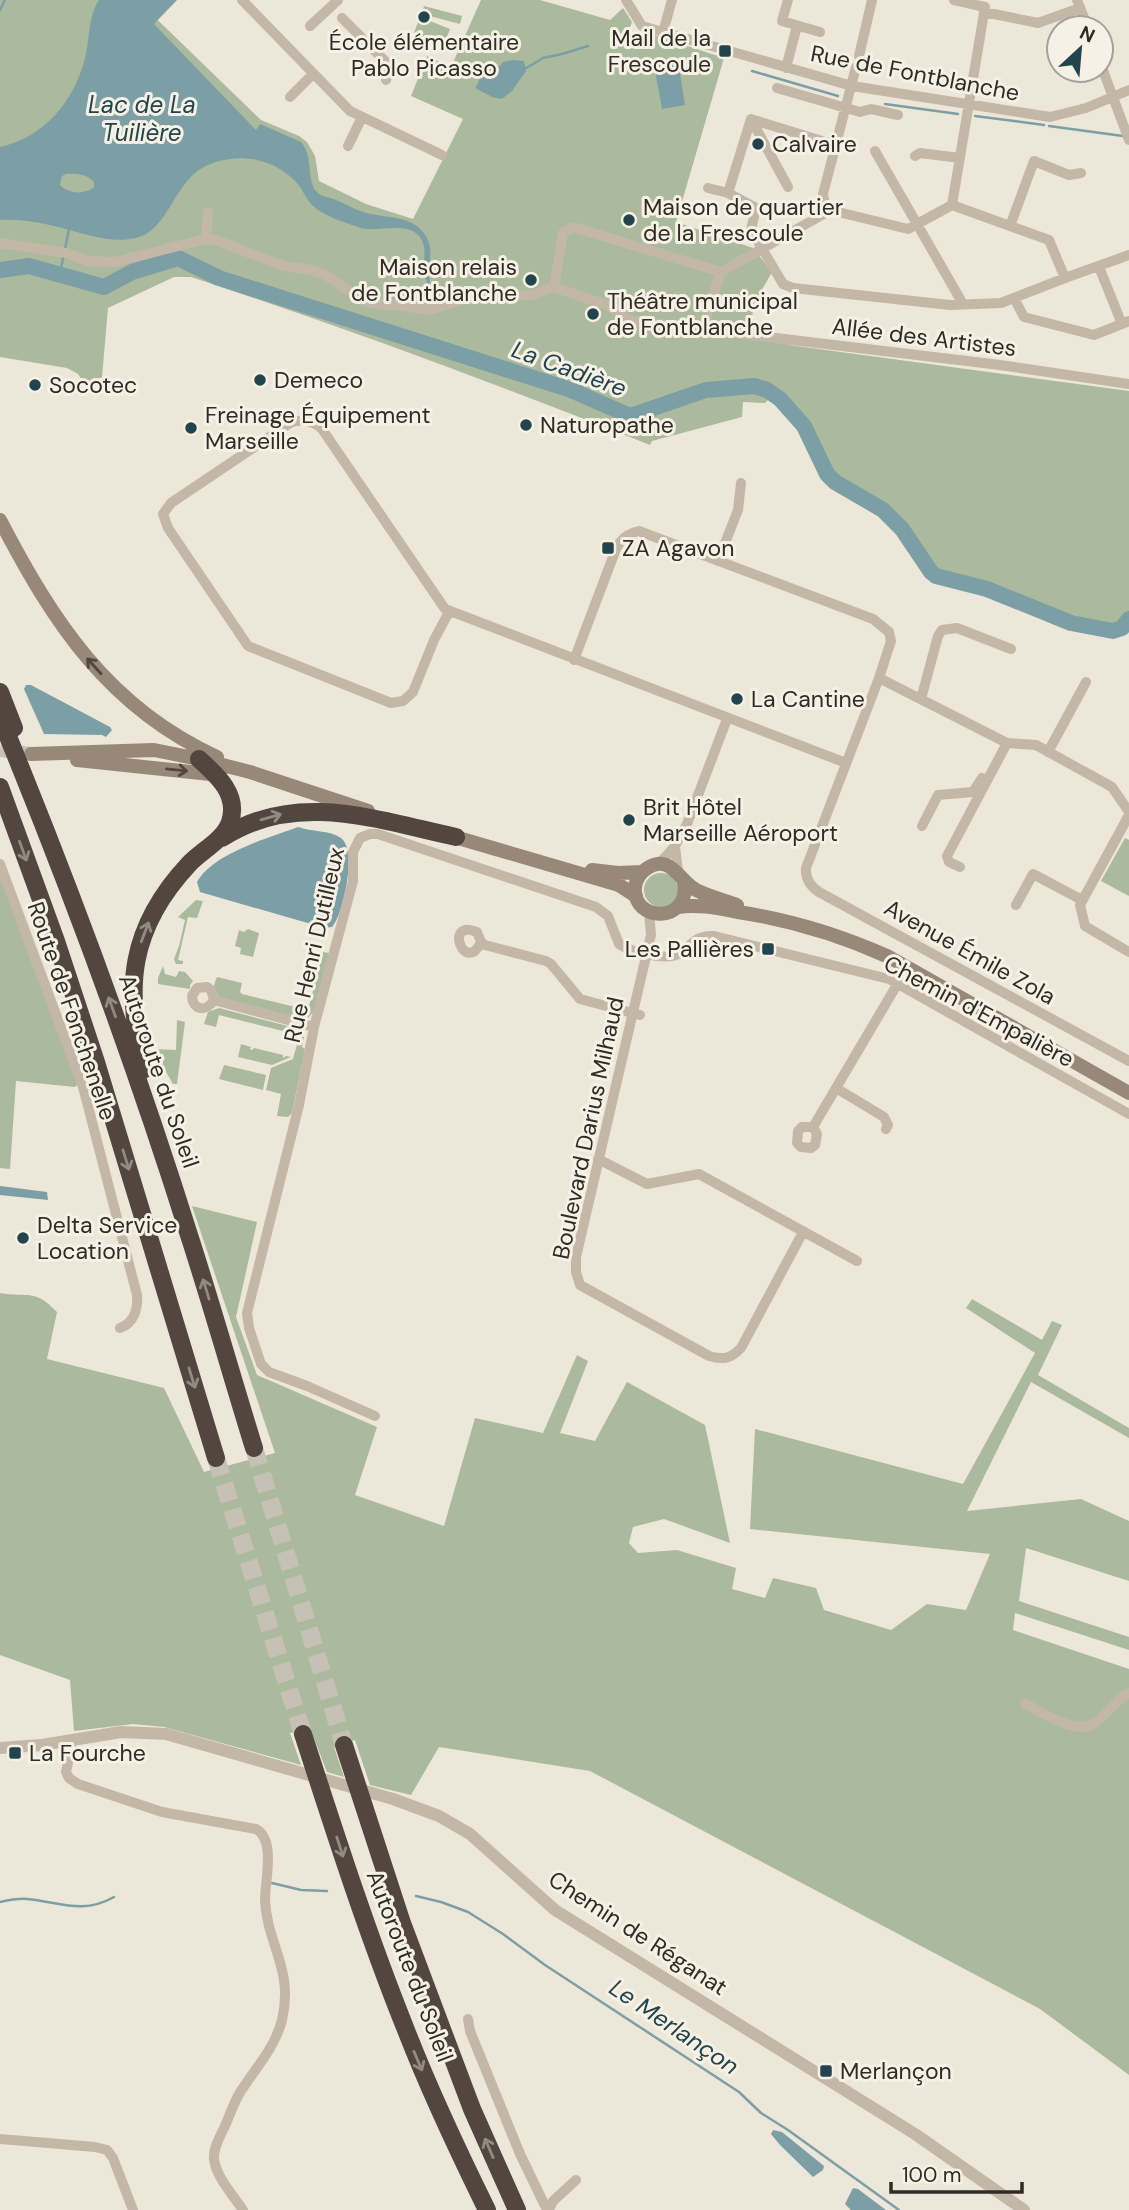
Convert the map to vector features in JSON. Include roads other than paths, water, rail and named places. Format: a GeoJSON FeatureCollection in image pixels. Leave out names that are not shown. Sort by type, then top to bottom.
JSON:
{"type":"FeatureCollection","features":[{"type":"Feature","properties":{"kind":"highway"},"geometry":{"type":"LineString","coordinates":[[0,692],[50,838]]}},
{"type":"Feature","properties":{"kind":"highway","name":"Autoroute du Soleil"},"geometry":{"type":"LineString","coordinates":[[0,717],[50,838],[124,1042],[189,1234],[254,1448]]}},
{"type":"Feature","properties":{"kind":"highway"},"geometry":{"type":"LineString","coordinates":[[199,759],[229,792],[232,810],[228,827],[210,846]]}},
{"type":"Feature","properties":{"kind":"highway"},"geometry":{"type":"LineString","coordinates":[[0,787],[56,941],[96,1062],[216,1458]]}},
{"type":"Feature","properties":{"kind":"highway"},"geometry":{"type":"LineString","coordinates":[[189,1234],[137,1039],[132,1004],[133,979],[139,949],[159,901],[191,862],[210,846],[229,833],[254,822],[285,813],[313,811],[360,816],[456,837]]}},
{"type":"Feature","properties":{"kind":"highway","name":"Autoroute du Soleil"},"geometry":{"type":"LineString","coordinates":[[303,1734],[371,1940],[443,2120],[486,2210]]}},
{"type":"Feature","properties":{"kind":"highway","name":"Autoroute du Soleil"},"geometry":{"type":"LineString","coordinates":[[344,1745],[402,1923],[472,2109],[517,2210]]}},
{"type":"Feature","properties":{"kind":"main road"},"geometry":{"type":"LineString","coordinates":[[0,520],[32,580],[67,633],[97,670],[144,712],[191,744],[250,772]]}},
{"type":"Feature","properties":{"kind":"main road"},"geometry":{"type":"LineString","coordinates":[[139,766],[149,759],[156,746],[155,733],[144,712]]}},
{"type":"Feature","properties":{"kind":"main road"},"geometry":{"type":"LineString","coordinates":[[344,804],[215,774],[31,754],[154,750],[199,759],[250,772],[344,804],[619,885],[636,895],[643,908],[649,912],[696,904],[808,926],[889,957],[1129,1093]]}},
{"type":"Feature","properties":{"kind":"main road"},"geometry":{"type":"LineString","coordinates":[[543,861],[618,873],[642,872],[658,865],[667,865],[696,890],[771,917]]}},
{"type":"Feature","properties":{"kind":"main road"},"geometry":{"type":"LineString","coordinates":[[636,895],[638,879],[642,872]]}},
{"type":"Feature","properties":{"kind":"main road"},"geometry":{"type":"LineString","coordinates":[[672,910],[685,895],[681,877]]}},
{"type":"Feature","properties":{"kind":"street"},"geometry":{"type":"LineString","coordinates":[[242,0],[350,111],[442,155]]}},
{"type":"Feature","properties":{"kind":"street","name":"Rue de Fontblanche"},"geometry":{"type":"LineString","coordinates":[[626,0],[642,26],[852,86],[1050,117],[1107,101],[1112,96],[1129,90]]}},
{"type":"Feature","properties":{"kind":"street"},"geometry":{"type":"LineString","coordinates":[[663,32],[672,0]]}},
{"type":"Feature","properties":{"kind":"street"},"geometry":{"type":"LineString","coordinates":[[788,0],[782,21],[820,32]]}},
{"type":"Feature","properties":{"kind":"street"},"geometry":{"type":"LineString","coordinates":[[702,330],[721,272],[822,215],[826,209],[823,194],[872,0]]}},
{"type":"Feature","properties":{"kind":"street"},"geometry":{"type":"LineString","coordinates":[[952,205],[985,8],[954,0]]}},
{"type":"Feature","properties":{"kind":"street"},"geometry":{"type":"LineString","coordinates":[[984,12],[1038,23],[1079,4]]}},
{"type":"Feature","properties":{"kind":"street"},"geometry":{"type":"LineString","coordinates":[[310,26],[336,9],[391,67],[386,80]]}},
{"type":"Feature","properties":{"kind":"street"},"geometry":{"type":"LineString","coordinates":[[786,68],[797,26]]}},
{"type":"Feature","properties":{"kind":"street"},"geometry":{"type":"LineString","coordinates":[[290,97],[313,74]]}},
{"type":"Feature","properties":{"kind":"street"},"geometry":{"type":"LineString","coordinates":[[1108,84],[1129,140]]}},
{"type":"Feature","properties":{"kind":"street"},"geometry":{"type":"LineString","coordinates":[[777,88],[860,112],[871,109],[898,115]]}},
{"type":"Feature","properties":{"kind":"street"},"geometry":{"type":"LineString","coordinates":[[348,146],[362,117]]}},
{"type":"Feature","properties":{"kind":"street"},"geometry":{"type":"LineString","coordinates":[[751,119],[835,145]]}},
{"type":"Feature","properties":{"kind":"street"},"geometry":{"type":"LineString","coordinates":[[751,119],[788,187]]}},
{"type":"Feature","properties":{"kind":"street"},"geometry":{"type":"LineString","coordinates":[[728,193],[751,119]]}},
{"type":"Feature","properties":{"kind":"street"},"geometry":{"type":"LineString","coordinates":[[875,151],[963,304]]}},
{"type":"Feature","properties":{"kind":"street"},"geometry":{"type":"LineString","coordinates":[[915,156],[920,153],[960,158]]}},
{"type":"Feature","properties":{"kind":"street"},"geometry":{"type":"LineString","coordinates":[[1010,226],[1034,161],[1069,175],[1081,173]]}},
{"type":"Feature","properties":{"kind":"street"},"geometry":{"type":"LineString","coordinates":[[708,188],[728,193],[756,208],[751,230],[783,284],[793,288],[950,305],[1001,303],[1129,255]]}},
{"type":"Feature","properties":{"kind":"street"},"geometry":{"type":"LineString","coordinates":[[826,209],[908,229],[952,205],[1049,240],[1065,278]]}},
{"type":"Feature","properties":{"kind":"street"},"geometry":{"type":"LineString","coordinates":[[206,239],[208,212]]}},
{"type":"Feature","properties":{"kind":"street"},"geometry":{"type":"LineString","coordinates":[[0,243],[66,253],[89,261],[115,262],[206,239],[215,240],[284,266],[326,275],[363,301],[429,310],[471,297],[531,295],[538,294],[547,287],[554,287],[563,233],[573,227],[721,272]]}},
{"type":"Feature","properties":{"kind":"street"},"geometry":{"type":"LineString","coordinates":[[1014,299],[1024,317],[1094,335],[1125,322],[1099,267]]}},
{"type":"Feature","properties":{"kind":"street","name":"Allée des Artistes"},"geometry":{"type":"LineString","coordinates":[[554,287],[609,306],[634,321],[1000,365],[1129,384]]}},
{"type":"Feature","properties":{"kind":"street"},"geometry":{"type":"LineString","coordinates":[[449,612],[439,629],[413,692],[403,701],[391,703],[248,646],[167,528],[163,514],[171,503],[290,423],[297,420],[310,421],[322,429],[440,604],[449,612],[573,660],[727,719],[846,763],[891,640],[881,624],[639,531],[629,533],[616,549],[573,660]]}},
{"type":"Feature","properties":{"kind":"street"},"geometry":{"type":"LineString","coordinates":[[718,561],[738,510],[741,483]]}},
{"type":"Feature","properties":{"kind":"street"},"geometry":{"type":"LineString","coordinates":[[921,699],[942,630],[957,628],[1010,649]]}},
{"type":"Feature","properties":{"kind":"street"},"geometry":{"type":"LineString","coordinates":[[879,678],[1005,742],[1036,745],[1112,787],[1129,813],[1080,905],[1085,926],[1129,952]]}},
{"type":"Feature","properties":{"kind":"street"},"geometry":{"type":"LineString","coordinates":[[1048,752],[1086,682]]}},
{"type":"Feature","properties":{"kind":"street"},"geometry":{"type":"LineString","coordinates":[[658,865],[675,846],[687,824],[727,719]]}},
{"type":"Feature","properties":{"kind":"street"},"geometry":{"type":"LineString","coordinates":[[922,826],[938,795],[973,792],[1005,742]]}},
{"type":"Feature","properties":{"kind":"street"},"geometry":{"type":"LineString","coordinates":[[960,867],[949,862],[947,856],[1005,742]]}},
{"type":"Feature","properties":{"kind":"street","name":"Avenue Émile Zola"},"geometry":{"type":"LineString","coordinates":[[846,763],[806,868],[810,884],[819,892],[1129,1061]]}},
{"type":"Feature","properties":{"kind":"street","name":"Rue Henri Dutilleux"},"geometry":{"type":"LineString","coordinates":[[375,1416],[269,1372],[261,1364],[249,1328],[248,1307],[299,1105],[314,1027],[353,881],[355,845],[360,838],[378,834],[596,907],[608,916],[619,944],[646,954]]}},
{"type":"Feature","properties":{"kind":"street"},"geometry":{"type":"LineString","coordinates":[[675,846],[681,877]]}},
{"type":"Feature","properties":{"kind":"street","name":"Route de Fonchenelle"},"geometry":{"type":"LineString","coordinates":[[0,864],[83,1087],[136,1295],[132,1321],[120,1328]]}},
{"type":"Feature","properties":{"kind":"street"},"geometry":{"type":"LineString","coordinates":[[1016,905],[1033,874],[1082,900]]}},
{"type":"Feature","properties":{"kind":"street","name":"Boulevard Darius Milhaud"},"geometry":{"type":"LineString","coordinates":[[650,935],[672,910]]}},
{"type":"Feature","properties":{"kind":"street","name":"Boulevard Darius Milhaud"},"geometry":{"type":"LineString","coordinates":[[649,912],[650,935],[636,1014],[598,1159],[576,1257],[576,1272],[580,1285],[709,1356],[722,1359],[732,1357],[741,1348],[803,1232]]}},
{"type":"Feature","properties":{"kind":"street","name":"Chemin d'Empalière"},"geometry":{"type":"LineString","coordinates":[[646,954],[674,956],[699,937],[714,936],[882,976],[1129,1114]]}},
{"type":"Feature","properties":{"kind":"street"},"geometry":{"type":"LineString","coordinates":[[481,943],[545,961],[556,969],[574,995],[580,999],[636,1014]]}},
{"type":"Feature","properties":{"kind":"street"},"geometry":{"type":"LineString","coordinates":[[813,1127],[898,983]]}},
{"type":"Feature","properties":{"kind":"street"},"geometry":{"type":"LineString","coordinates":[[214,1000],[314,1027]]}},
{"type":"Feature","properties":{"kind":"street"},"geometry":{"type":"LineString","coordinates":[[836,1088],[884,1117],[888,1125],[886,1129]]}},
{"type":"Feature","properties":{"kind":"street"},"geometry":{"type":"LineString","coordinates":[[598,1159],[647,1184],[699,1174],[856,1261]]}},
{"type":"Feature","properties":{"kind":"street"},"geometry":{"type":"LineString","coordinates":[[1025,1704],[1080,1728],[1096,1722],[1129,1693]]}},
{"type":"Feature","properties":{"kind":"street","name":"Chemin de Réganat"},"geometry":{"type":"LineString","coordinates":[[0,1748],[42,1745],[121,1732],[150,1732],[179,1737],[298,1770],[420,1808],[462,1828],[555,1910],[915,2134],[1024,2210]]}},
{"type":"Feature","properties":{"kind":"street"},"geometry":{"type":"LineString","coordinates":[[73,1739],[66,1772],[69,1778],[78,1784],[162,1812],[256,1829],[263,1833],[266,1840],[267,1917],[284,1972],[286,1991],[282,2023],[274,2041],[238,2096],[216,2146],[214,2158],[223,2180],[243,2210]]}},
{"type":"Feature","properties":{"kind":"street"},"geometry":{"type":"LineString","coordinates":[[468,2019],[470,2031],[498,2104],[548,2210]]}},
{"type":"Feature","properties":{"kind":"street"},"geometry":{"type":"LineString","coordinates":[[0,2139],[107,2150],[113,2158],[133,2210]]}},
{"type":"Feature","properties":{"kind":"street"},"geometry":{"type":"LineString","coordinates":[[548,2210],[576,2180]]}},
{"type":"Feature","properties":{"kind":"water","name":"Lac de La Tuilière"},"geometry":{"type":"Polygon","coordinates":[[[99,0],[177,0],[154,24],[256,130],[260,124],[301,142],[307,154],[314,188],[319,194],[369,214],[406,220],[421,230],[430,247],[429,278],[437,300],[435,301],[431,294],[425,275],[423,244],[413,231],[398,228],[365,229],[333,218],[311,204],[298,184],[287,174],[277,167],[255,160],[243,158],[219,161],[196,172],[157,225],[136,238],[106,239],[36,222],[0,220],[0,147],[31,135],[44,126],[65,102],[85,58],[95,6],[99,0]],[[66,174],[62,176],[60,185],[72,192],[94,187],[94,182],[88,177],[66,174]]]}},
{"type":"Feature","properties":{"kind":"water"},"geometry":{"type":"Polygon","coordinates":[[[512,60],[524,61],[526,71],[512,91],[502,99],[475,88],[482,70],[512,60]]]}},
{"type":"Feature","properties":{"kind":"water"},"geometry":{"type":"Polygon","coordinates":[[[678,61],[685,105],[662,109],[654,65],[678,61]]]}},
{"type":"Feature","properties":{"kind":"water"},"geometry":{"type":"Polygon","coordinates":[[[26,685],[31,685],[112,730],[106,737],[44,734],[24,689],[26,685]]]}},
{"type":"Feature","properties":{"kind":"water"},"geometry":{"type":"Polygon","coordinates":[[[298,827],[337,835],[346,844],[347,882],[341,909],[332,927],[325,928],[200,892],[197,882],[215,863],[243,848],[298,827]]]}},
{"type":"Feature","properties":{"kind":"water"},"geometry":{"type":"Polygon","coordinates":[[[0,1186],[47,1192],[48,1200],[0,1195],[0,1186]]]}},
{"type":"Feature","properties":{"kind":"water"},"geometry":{"type":"Polygon","coordinates":[[[773,2130],[782,2132],[824,2166],[823,2170],[813,2177],[780,2145],[771,2134],[773,2130]]]}},
{"type":"Feature","properties":{"kind":"water"},"geometry":{"type":"Polygon","coordinates":[[[853,2188],[886,2210],[851,2210],[845,2204],[853,2188]]]}},
{"type":"Feature","properties":{"kind":"waterway"},"geometry":{"type":"LineString","coordinates":[[0,10],[5,0]]}},
{"type":"Feature","properties":{"kind":"waterway"},"geometry":{"type":"LineString","coordinates":[[523,70],[543,58],[588,46]]}},
{"type":"Feature","properties":{"kind":"waterway"},"geometry":{"type":"LineString","coordinates":[[752,71],[838,96]]}},
{"type":"Feature","properties":{"kind":"waterway"},"geometry":{"type":"LineString","coordinates":[[885,104],[958,114]]}},
{"type":"Feature","properties":{"kind":"waterway"},"geometry":{"type":"LineString","coordinates":[[975,116],[1044,125]]}},
{"type":"Feature","properties":{"kind":"waterway"},"geometry":{"type":"LineString","coordinates":[[1049,126],[1123,136]]}},
{"type":"Feature","properties":{"kind":"waterway"},"geometry":{"type":"LineString","coordinates":[[65,249],[69,229]]}},
{"type":"Feature","properties":{"kind":"waterway"},"geometry":{"type":"LineString","coordinates":[[60,274],[63,258]]}},
{"type":"Feature","properties":{"kind":"waterway","name":"La Cadière"},"geometry":{"type":"LineString","coordinates":[[0,270],[29,266],[104,287],[132,272],[178,258],[219,278],[571,390],[630,416],[706,390],[754,386],[767,390],[780,399],[804,426],[827,474],[835,482],[883,510],[902,529],[936,576],[987,589],[1071,623],[1113,631],[1122,628],[1129,619]]}},
{"type":"Feature","properties":{"kind":"waterway","name":"Le Merlançon"},"geometry":{"type":"LineString","coordinates":[[272,1883],[301,1890],[327,1891]]}},
{"type":"Feature","properties":{"kind":"waterway","name":"Le Merlançon"},"geometry":{"type":"LineString","coordinates":[[416,1896],[468,1912],[503,1934],[545,1965],[739,2092],[761,2113],[899,2210]]}},
{"type":"Feature","properties":{"kind":"waterway","name":"Le Merlançon"},"geometry":{"type":"LineString","coordinates":[[0,1902],[24,1899],[81,1906],[114,1897]]}},
{"type":"Feature","properties":{"kind":"tunnel"},"geometry":{"type":"LineString","coordinates":[[0,750],[31,754]]}},
{"type":"Feature","properties":{"kind":"tunnel"},"geometry":{"type":"LineString","coordinates":[[254,1448],[344,1745]]}},
{"type":"Feature","properties":{"kind":"tunnel"},"geometry":{"type":"LineString","coordinates":[[216,1458],[303,1734]]}},
{"type":"Feature","properties":{"kind":"place","name":"École élémentaire Pablo Picasso"},"geometry":{"type":"Point","coordinates":[424,17]}},
{"type":"Feature","properties":{"kind":"place","name":"Mail de la Frescoule"},"geometry":{"type":"Point","coordinates":[725,51]}},
{"type":"Feature","properties":{"kind":"place","name":"Calvaire"},"geometry":{"type":"Point","coordinates":[758,144]}},
{"type":"Feature","properties":{"kind":"place","name":"Maison de quartier de la Frescoule"},"geometry":{"type":"Point","coordinates":[629,220]}},
{"type":"Feature","properties":{"kind":"place","name":"Maison relais de Fontblanche"},"geometry":{"type":"Point","coordinates":[531,280]}},
{"type":"Feature","properties":{"kind":"place","name":"Théâtre municipal de Fontblanche"},"geometry":{"type":"Point","coordinates":[593,314]}},
{"type":"Feature","properties":{"kind":"place","name":"Demeco"},"geometry":{"type":"Point","coordinates":[260,380]}},
{"type":"Feature","properties":{"kind":"place","name":"Socotec"},"geometry":{"type":"Point","coordinates":[35,385]}},
{"type":"Feature","properties":{"kind":"place","name":"Naturopathe"},"geometry":{"type":"Point","coordinates":[526,425]}},
{"type":"Feature","properties":{"kind":"place","name":"Freinage Équipement Marseille"},"geometry":{"type":"Point","coordinates":[191,428]}},
{"type":"Feature","properties":{"kind":"place","name":"ZA Agavon"},"geometry":{"type":"Point","coordinates":[608,548]}},
{"type":"Feature","properties":{"kind":"place","name":"La Cantine"},"geometry":{"type":"Point","coordinates":[737,699]}},
{"type":"Feature","properties":{"kind":"place","name":"Brit Hôtel Marseille Aéroport"},"geometry":{"type":"Point","coordinates":[629,820]}},
{"type":"Feature","properties":{"kind":"place","name":"Les Pallières"},"geometry":{"type":"Point","coordinates":[768,949]}},
{"type":"Feature","properties":{"kind":"place","name":"Delta Service Location"},"geometry":{"type":"Point","coordinates":[23,1238]}},
{"type":"Feature","properties":{"kind":"place","name":"La Fourche"},"geometry":{"type":"Point","coordinates":[15,1753]}},
{"type":"Feature","properties":{"kind":"place","name":"Merlançon"},"geometry":{"type":"Point","coordinates":[826,2071]}}]}
